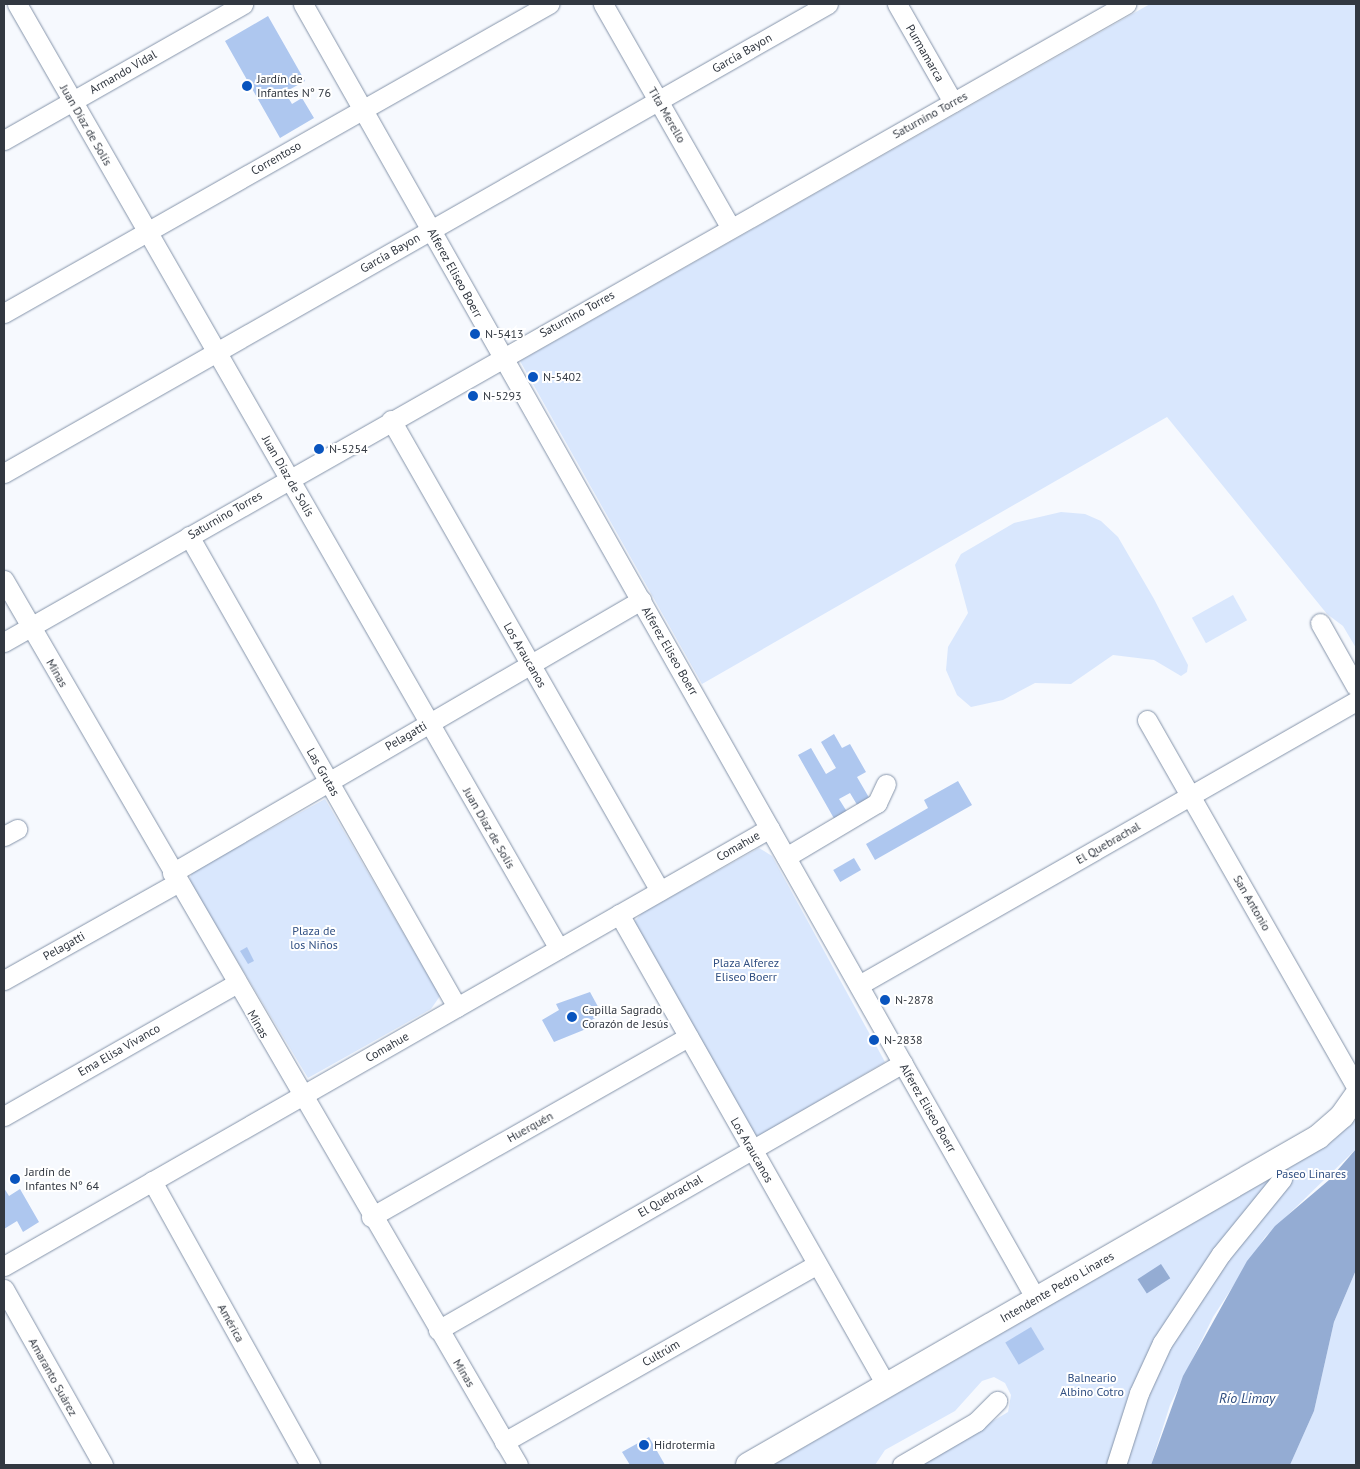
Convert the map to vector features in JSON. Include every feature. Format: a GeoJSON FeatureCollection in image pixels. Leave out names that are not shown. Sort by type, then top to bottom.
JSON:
{"type":"FeatureCollection","features":[{"type":"Feature","properties":{"kind":"main road","name":"Intendente Pedro Linares"},"geometry":{"type":"LineString","coordinates":[[748,1465],[1318,1137],[1342,1116],[1356,1096]]}},
{"type":"Feature","properties":{"kind":"street","name":"Juan Díaz de Solís"},"geometry":{"type":"LineString","coordinates":[[17,4],[559,949]]}},
{"type":"Feature","properties":{"kind":"street","name":"Armando Vidal"},"geometry":{"type":"LineString","coordinates":[[4,140],[243,4]]}},
{"type":"Feature","properties":{"kind":"street","name":"Alferez Eliseo Boerr"},"geometry":{"type":"LineString","coordinates":[[303,4],[1036,1299]]}},
{"type":"Feature","properties":{"kind":"street","name":"Correntoso"},"geometry":{"type":"LineString","coordinates":[[4,312],[549,4]]}},
{"type":"Feature","properties":{"kind":"street","name":"Tita Merello"},"geometry":{"type":"LineString","coordinates":[[603,4],[730,227]]}},
{"type":"Feature","properties":{"kind":"street","name":"García Bayon"},"geometry":{"type":"LineString","coordinates":[[4,473],[828,4]]}},
{"type":"Feature","properties":{"kind":"street","name":"Purmamarca"},"geometry":{"type":"LineString","coordinates":[[897,4],[953,102]]}},
{"type":"Feature","properties":{"kind":"street","name":"Saturnino Torres"},"geometry":{"type":"LineString","coordinates":[[4,642],[502,356],[1126,4]]}},
{"type":"Feature","properties":{"kind":"street","name":"Los Araucanos"},"geometry":{"type":"LineString","coordinates":[[391,420],[660,891]]}},
{"type":"Feature","properties":{"kind":"street","name":"Las Grutas"},"geometry":{"type":"LineString","coordinates":[[188,536],[457,1007]]}},
{"type":"Feature","properties":{"kind":"street","name":"Minas"},"geometry":{"type":"LineString","coordinates":[[4,580],[300,1097],[518,1465]]}},
{"type":"Feature","properties":{"kind":"street","name":"Pelagatti"},"geometry":{"type":"LineString","coordinates":[[4,980],[175,878],[328,782],[641,600]]}},
{"type":"Feature","properties":{"kind":"street"},"geometry":{"type":"LineString","coordinates":[[1320,623],[1356,687]]}},
{"type":"Feature","properties":{"kind":"street","name":"El Quebrachal"},"geometry":{"type":"LineString","coordinates":[[859,985],[1356,701]]}},
{"type":"Feature","properties":{"kind":"street","name":"San Antonio"},"geometry":{"type":"LineString","coordinates":[[1147,720],[1356,1086]]}},
{"type":"Feature","properties":{"kind":"street"},"geometry":{"type":"LineString","coordinates":[[786,857],[874,806],[886,784]]}},
{"type":"Feature","properties":{"kind":"street","name":"Comahue"},"geometry":{"type":"LineString","coordinates":[[4,1266],[770,828]]}},
{"type":"Feature","properties":{"kind":"street","name":"Los Araucanos"},"geometry":{"type":"LineString","coordinates":[[619,914],[886,1385]]}},
{"type":"Feature","properties":{"kind":"street","name":"Ema Elisa Vivanco"},"geometry":{"type":"LineString","coordinates":[[4,1116],[235,984]]}},
{"type":"Feature","properties":{"kind":"street","name":"Huerquén"},"geometry":{"type":"LineString","coordinates":[[371,1217],[688,1038]]}},
{"type":"Feature","properties":{"kind":"street","name":"El Quebrachal"},"geometry":{"type":"LineString","coordinates":[[438,1330],[903,1063]]}},
{"type":"Feature","properties":{"kind":"street"},"geometry":{"type":"LineString","coordinates":[[1116,1465],[1139,1393],[1162,1343],[1221,1254],[1282,1179]]}},
{"type":"Feature","properties":{"kind":"street","name":"América"},"geometry":{"type":"LineString","coordinates":[[152,1182],[310,1465]]}},
{"type":"Feature","properties":{"kind":"street","name":"Cultrúm"},"geometry":{"type":"LineString","coordinates":[[504,1442],[817,1264]]}},
{"type":"Feature","properties":{"kind":"street","name":"Amaranto Suárez"},"geometry":{"type":"LineString","coordinates":[[4,1289],[103,1465]]}},
{"type":"Feature","properties":{"kind":"street"},"geometry":{"type":"LineString","coordinates":[[902,1465],[976,1422],[997,1401]]}},
{"type":"Feature","properties":{"kind":"green space"},"geometry":{"type":"Polygon","coordinates":[[[1150,4],[1356,4],[1356,648],[1343,626],[1327,614],[1167,417],[702,684],[520,361],[1150,4]]]}},
{"type":"Feature","properties":{"kind":"green space"},"geometry":{"type":"Polygon","coordinates":[[[1061,512],[1085,514],[1101,521],[1118,537],[1154,599],[1188,665],[1187,672],[1181,676],[1154,660],[1113,655],[1071,684],[1035,683],[1003,700],[971,707],[957,695],[946,670],[948,647],[968,613],[955,565],[961,554],[1014,523],[1061,512]]]}},
{"type":"Feature","properties":{"kind":"green space"},"geometry":{"type":"Polygon","coordinates":[[[1233,595],[1247,620],[1206,643],[1192,618],[1233,595]]]}},
{"type":"Feature","properties":{"kind":"green space","name":"Plaza de los Niños"},"geometry":{"type":"Polygon","coordinates":[[[325,799],[440,996],[431,1009],[308,1078],[189,881],[192,872],[325,799]]]}},
{"type":"Feature","properties":{"kind":"green space","name":"Plaza Alferez Eliseo Boerr"},"geometry":{"type":"Polygon","coordinates":[[[759,848],[772,856],[885,1062],[759,1136],[752,1134],[633,923],[642,913],[759,848]]]}},
{"type":"Feature","properties":{"kind":"green space","name":"Balneario Albino Cotro"},"geometry":{"type":"Polygon","coordinates":[[[1356,1120],[1356,1149],[1265,1237],[1213,1317],[1170,1405],[1151,1465],[919,1465],[1008,1412],[1011,1395],[1005,1383],[994,1377],[982,1381],[955,1411],[885,1450],[875,1465],[773,1465],[1327,1146],[1356,1120]]]}},
{"type":"Feature","properties":{"kind":"green space"},"geometry":{"type":"Polygon","coordinates":[[[1356,1270],[1356,1465],[1290,1465],[1314,1411],[1334,1322],[1356,1270]]]}},
{"type":"Feature","properties":{"kind":"water","name":"Río Limay"},"geometry":{"type":"Polygon","coordinates":[[[1356,1149],[1356,1270],[1334,1322],[1314,1411],[1290,1465],[1151,1465],[1183,1376],[1247,1261],[1275,1226],[1329,1180],[1356,1149]]]}},
{"type":"Feature","properties":{"kind":"water"},"geometry":{"type":"Polygon","coordinates":[[[1161,1264],[1170,1278],[1147,1294],[1138,1279],[1161,1264]]]}},
{"type":"Feature","properties":{"kind":"building"},"geometry":{"type":"Polygon","coordinates":[[[268,16],[305,81],[285,92],[292,104],[302,98],[314,118],[280,138],[225,41],[268,16]]]}},
{"type":"Feature","properties":{"kind":"building"},"geometry":{"type":"Polygon","coordinates":[[[834,734],[842,748],[850,744],[866,772],[857,777],[871,801],[859,808],[850,793],[839,799],[849,815],[836,822],[798,755],[811,748],[826,774],[836,768],[821,742],[834,734]]]}},
{"type":"Feature","properties":{"kind":"building"},"geometry":{"type":"Polygon","coordinates":[[[958,781],[972,805],[875,860],[866,844],[928,808],[924,800],[958,781]]]}},
{"type":"Feature","properties":{"kind":"building"},"geometry":{"type":"Polygon","coordinates":[[[854,858],[861,870],[840,882],[833,870],[854,858]]]}},
{"type":"Feature","properties":{"kind":"building"},"geometry":{"type":"Polygon","coordinates":[[[247,947],[254,961],[248,964],[240,951],[247,947]]]}},
{"type":"Feature","properties":{"kind":"building","name":"Capilla Sagrado Corazón de Jesús"},"geometry":{"type":"Polygon","coordinates":[[[590,992],[602,1014],[588,1022],[591,1027],[554,1042],[542,1020],[559,1010],[556,1004],[590,992]]]}},
{"type":"Feature","properties":{"kind":"building"},"geometry":{"type":"Polygon","coordinates":[[[4,1188],[9,1196],[20,1189],[39,1222],[23,1232],[17,1221],[4,1229],[4,1188]]]}},
{"type":"Feature","properties":{"kind":"building"},"geometry":{"type":"Polygon","coordinates":[[[1031,1327],[1044,1349],[1019,1365],[1005,1342],[1031,1327]]]}},
{"type":"Feature","properties":{"kind":"building","name":"Hidrotermia"},"geometry":{"type":"Polygon","coordinates":[[[649,1437],[665,1465],[630,1465],[622,1452],[649,1437]]]}},
{"type":"Feature","properties":{"kind":"place","name":"Jardín de Infantes N° 76"},"geometry":{"type":"Point","coordinates":[247,86]}},
{"type":"Feature","properties":{"kind":"place","name":"N-5413"},"geometry":{"type":"Point","coordinates":[475,334]}},
{"type":"Feature","properties":{"kind":"place","name":"N-5402"},"geometry":{"type":"Point","coordinates":[533,377]}},
{"type":"Feature","properties":{"kind":"place","name":"N-5293"},"geometry":{"type":"Point","coordinates":[473,396]}},
{"type":"Feature","properties":{"kind":"place","name":"N-5254"},"geometry":{"type":"Point","coordinates":[319,449]}},
{"type":"Feature","properties":{"kind":"place","name":"N-2878"},"geometry":{"type":"Point","coordinates":[885,1000]}},
{"type":"Feature","properties":{"kind":"place","name":"Capilla Sagrado Corazón de Jesús"},"geometry":{"type":"Point","coordinates":[572,1017]}},
{"type":"Feature","properties":{"kind":"place","name":"N-2838"},"geometry":{"type":"Point","coordinates":[874,1040]}},
{"type":"Feature","properties":{"kind":"place","name":"Jardín de Infantes N° 64"},"geometry":{"type":"Point","coordinates":[15,1179]}},
{"type":"Feature","properties":{"kind":"place","name":"Hidrotermia"},"geometry":{"type":"Point","coordinates":[644,1445]}},
{"type":"Feature","properties":{"kind":"park label","name":"Paseo Linares"},"geometry":{"type":"Point","coordinates":[1311,1174]}}]}
